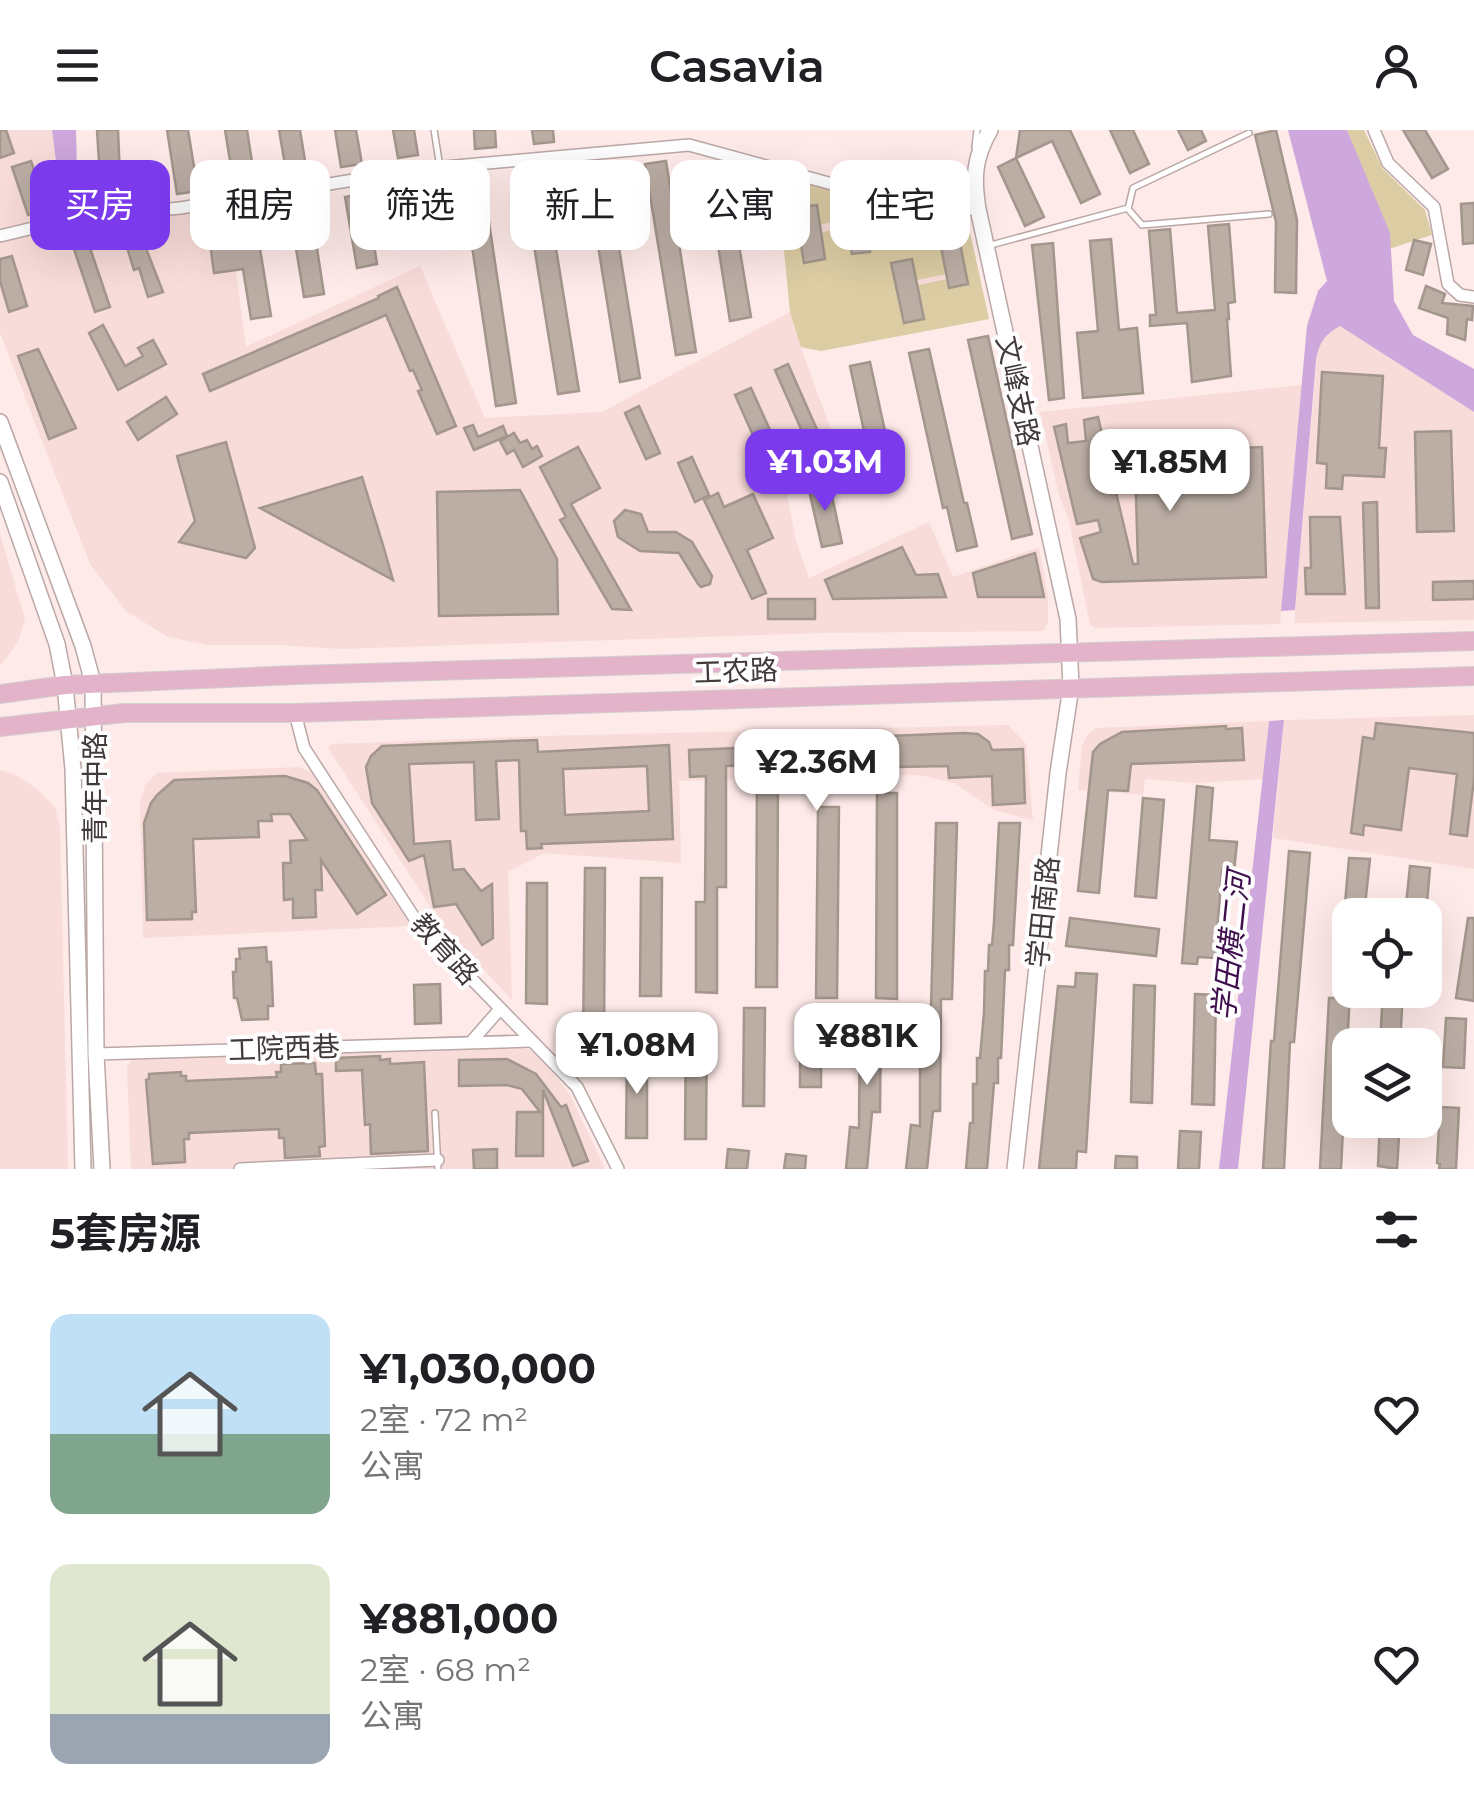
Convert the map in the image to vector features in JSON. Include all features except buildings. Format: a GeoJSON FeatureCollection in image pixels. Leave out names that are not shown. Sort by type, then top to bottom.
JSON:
{"type":"FeatureCollection","features":[{"type":"Feature","properties":{"kind":"main road","name":"文峰支路"},"geometry":{"type":"LineString","coordinates":[[990,130],[978,151],[973,174],[978,209],[1068,619],[1071,655]]}},
{"type":"Feature","properties":{"kind":"main road","name":"青年中路"},"geometry":{"type":"LineString","coordinates":[[0,422],[94,683],[96,1054],[102,1169]]}},
{"type":"Feature","properties":{"kind":"main road","name":"青年中路"},"geometry":{"type":"LineString","coordinates":[[0,482],[57,644],[69,718],[83,1169]]}},
{"type":"Feature","properties":{"kind":"main road","name":"工农路"},"geometry":{"type":"LineString","coordinates":[[0,694],[94,683],[1474,641]]}},
{"type":"Feature","properties":{"kind":"main road","name":"学田南路"},"geometry":{"type":"LineString","coordinates":[[1015,1169],[1058,772],[1071,687],[1071,655]]}},
{"type":"Feature","properties":{"kind":"main road","name":"工农路"},"geometry":{"type":"LineString","coordinates":[[0,728],[94,716],[1474,676]]}},
{"type":"Feature","properties":{"kind":"street"},"geometry":{"type":"LineString","coordinates":[[1374,130],[1388,163],[1434,207],[1448,284],[1460,296],[1474,296]]}},
{"type":"Feature","properties":{"kind":"street"},"geometry":{"type":"LineString","coordinates":[[490,163],[689,145],[924,209],[978,209]]}},
{"type":"Feature","properties":{"kind":"street"},"geometry":{"type":"LineString","coordinates":[[0,236],[72,219],[180,208],[350,181]]}},
{"type":"Feature","properties":{"kind":"street","name":"教育路"},"geometry":{"type":"LineString","coordinates":[[294,713],[304,748],[419,925],[578,1087],[618,1169]]}},
{"type":"Feature","properties":{"kind":"street"},"geometry":{"type":"LineString","coordinates":[[472,1041],[500,1009]]}},
{"type":"Feature","properties":{"kind":"street","name":"工院西巷"},"geometry":{"type":"LineString","coordinates":[[96,1054],[532,1041]]}},
{"type":"Feature","properties":{"kind":"street"},"geometry":{"type":"LineString","coordinates":[[240,1169],[438,1164]]}},
{"type":"Feature","properties":{"kind":"lane"},"geometry":{"type":"LineString","coordinates":[[434,130],[439,160]]}},
{"type":"Feature","properties":{"kind":"lane"},"geometry":{"type":"LineString","coordinates":[[973,174],[977,130]]}},
{"type":"Feature","properties":{"kind":"lane"},"geometry":{"type":"LineString","coordinates":[[1249,132],[1133,188],[1128,208],[1142,225],[1269,214]]}},
{"type":"Feature","properties":{"kind":"lane"},"geometry":{"type":"LineString","coordinates":[[986,246],[1128,208]]}},
{"type":"Feature","properties":{"kind":"lane"},"geometry":{"type":"LineString","coordinates":[[436,1114],[438,1164]]}},
{"type":"Feature","properties":{"kind":"shaded area"},"geometry":{"type":"Polygon","coordinates":[[[0,130],[52,130],[56,160],[30,160],[30,222],[0,229],[0,130]]]}},
{"type":"Feature","properties":{"kind":"shaded area"},"geometry":{"type":"Polygon","coordinates":[[[52,130],[76,130],[77,160],[56,160],[52,130]]]}},
{"type":"Feature","properties":{"kind":"shaded area"},"geometry":{"type":"Polygon","coordinates":[[[1288,130],[1347,130],[1390,233],[1394,301],[1413,335],[1474,369],[1474,412],[1340,326],[1326,336],[1316,361],[1295,610],[1281,611],[1307,326],[1318,291],[1327,281],[1288,130]]]}},
{"type":"Feature","properties":{"kind":"shaded area"},"geometry":{"type":"Polygon","coordinates":[[[1347,130],[1364,130],[1383,169],[1425,210],[1432,235],[1389,249],[1387,226],[1347,130]]]}},
{"type":"Feature","properties":{"kind":"shaded area"},"geometry":{"type":"Polygon","coordinates":[[[810,185],[830,190],[830,250],[970,250],[970,232],[989,319],[821,351],[801,348],[839,452],[785,483],[796,541],[809,578],[929,522],[953,577],[1039,547],[1048,597],[1044,631],[821,633],[341,649],[207,645],[168,637],[126,611],[90,564],[0,333],[0,241],[30,234],[30,250],[170,250],[170,212],[190,209],[190,250],[233,250],[246,347],[420,266],[485,418],[602,412],[790,312],[784,250],[810,250],[810,185]]]}},
{"type":"Feature","properties":{"kind":"shaded area"},"geometry":{"type":"Polygon","coordinates":[[[810,185],[830,190],[830,222],[820,225],[816,205],[810,206],[810,185]]]}},
{"type":"Feature","properties":{"kind":"shaded area"},"geometry":{"type":"Polygon","coordinates":[[[830,231],[830,250],[851,250],[852,254],[870,250],[953,250],[947,274],[917,280],[912,259],[892,263],[904,323],[924,319],[918,285],[948,279],[950,288],[968,284],[961,250],[970,250],[970,232],[989,319],[821,351],[801,347],[790,312],[784,250],[802,250],[804,263],[825,259],[821,232],[830,231]]]}},
{"type":"Feature","properties":{"kind":"shaded area"},"geometry":{"type":"Polygon","coordinates":[[[1340,325],[1474,412],[1474,620],[1294,623],[1318,346],[1324,336],[1340,325]]]}},
{"type":"Feature","properties":{"kind":"shaded area"},"geometry":{"type":"Polygon","coordinates":[[[1302,385],[1280,624],[1096,628],[1090,625],[1069,520],[1059,495],[1040,412],[1302,385]]]}},
{"type":"Feature","properties":{"kind":"shaded area"},"geometry":{"type":"Polygon","coordinates":[[[0,534],[25,619],[18,642],[0,666],[0,534]]]}},
{"type":"Feature","properties":{"kind":"shaded area"},"geometry":{"type":"Polygon","coordinates":[[[1474,715],[1474,869],[1273,838],[1284,720],[1474,715]]]}},
{"type":"Feature","properties":{"kind":"shaded area"},"geometry":{"type":"Polygon","coordinates":[[[1284,720],[1238,1169],[1219,1169],[1269,721],[1284,720]]]}},
{"type":"Feature","properties":{"kind":"shaded area"},"geometry":{"type":"Polygon","coordinates":[[[1269,721],[1263,779],[1195,783],[1145,779],[1143,795],[1078,790],[1082,746],[1096,728],[1269,721]]]}},
{"type":"Feature","properties":{"kind":"shaded area"},"geometry":{"type":"Polygon","coordinates":[[[1008,725],[1026,744],[1033,820],[994,810],[954,783],[919,775],[679,781],[681,863],[544,853],[508,872],[512,1000],[442,925],[328,748],[332,744],[540,736],[1008,725]]]}},
{"type":"Feature","properties":{"kind":"shaded area"},"geometry":{"type":"Polygon","coordinates":[[[299,767],[315,774],[411,926],[143,938],[140,803],[145,785],[157,773],[299,767]]]}},
{"type":"Feature","properties":{"kind":"shaded area"},"geometry":{"type":"Polygon","coordinates":[[[0,770],[37,789],[55,807],[60,827],[68,1169],[0,1169],[0,770]]]}},
{"type":"Feature","properties":{"kind":"shaded area"},"geometry":{"type":"Polygon","coordinates":[[[515,1047],[535,1051],[570,1095],[605,1169],[131,1169],[127,1067],[133,1058],[515,1047]]]}},
{"type":"Feature","properties":{"kind":"water label","name":"学田横二河"},"geometry":{"type":"Point","coordinates":[1231,946]}}]}
